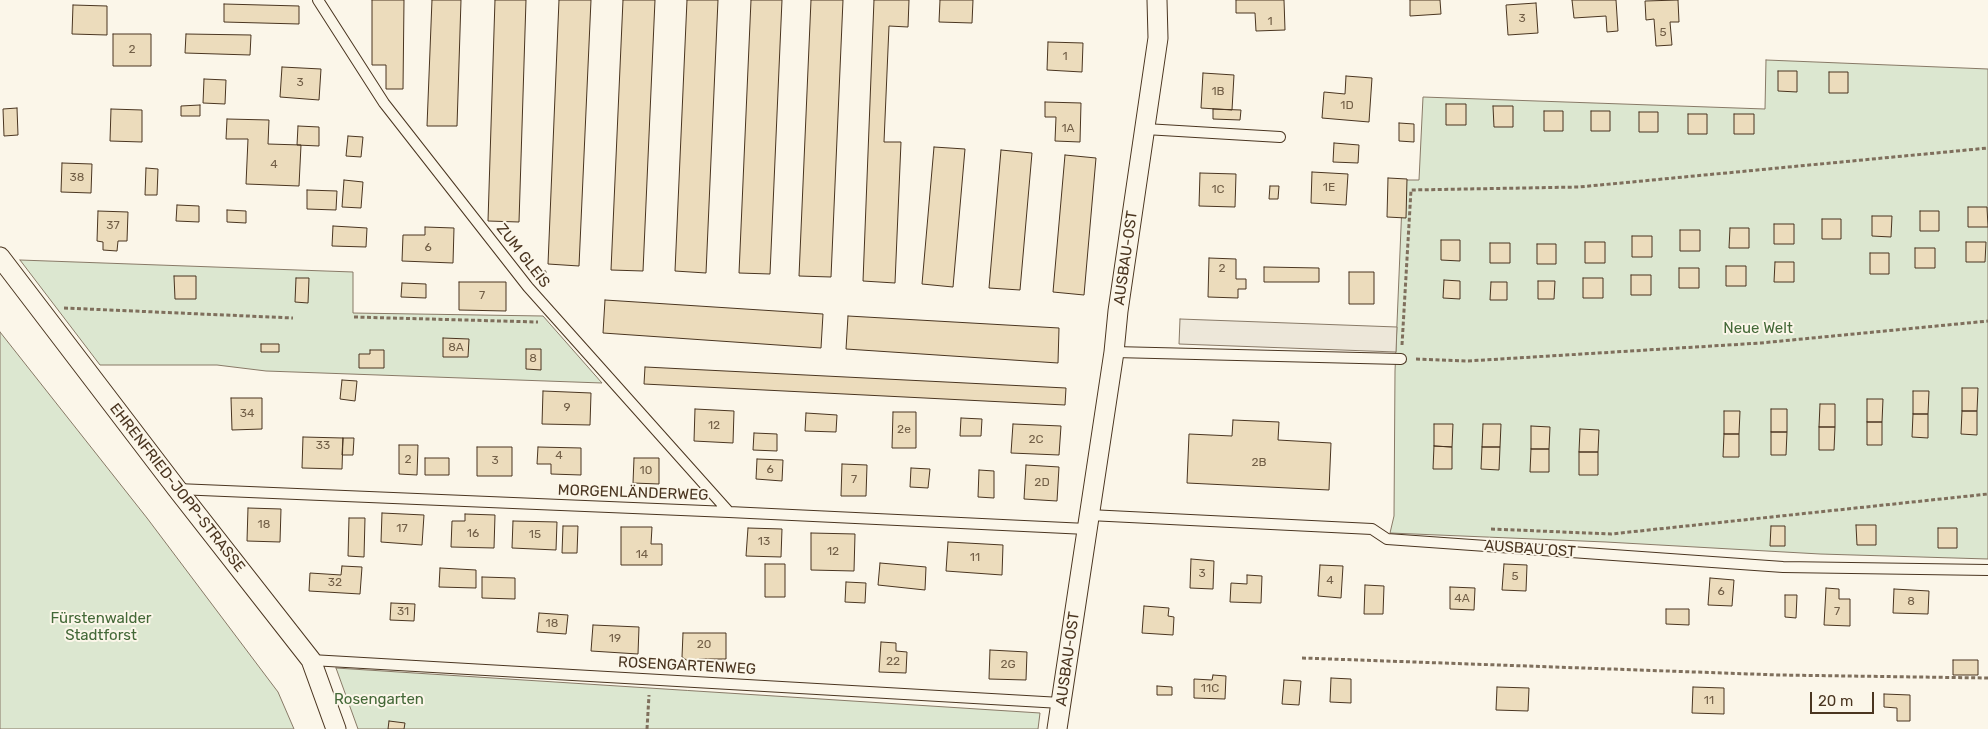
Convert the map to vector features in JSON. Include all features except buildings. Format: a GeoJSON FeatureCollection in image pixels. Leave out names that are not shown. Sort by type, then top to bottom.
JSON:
{"type":"FeatureCollection","features":[{"type":"Feature","properties":{"kind":"street","name":"AUSBAU-OST"},"geometry":{"type":"LineString","coordinates":[[1057,729],[1114,352],[1118,312],[1158,38],[1157,0]]}},
{"type":"Feature","properties":{"kind":"street","name":"EHRENFRIED-JOPP-STRASSE"},"geometry":{"type":"LineString","coordinates":[[0,257],[177,489],[311,660],[336,729]]}},
{"type":"Feature","properties":{"kind":"lane","name":"ZUM GLEIS"},"geometry":{"type":"LineString","coordinates":[[318,0],[384,103],[528,287],[729,512]]}},
{"type":"Feature","properties":{"kind":"lane"},"geometry":{"type":"LineString","coordinates":[[1145,129],[1280,137]]}},
{"type":"Feature","properties":{"kind":"lane"},"geometry":{"type":"LineString","coordinates":[[1114,352],[1402,359]]}},
{"type":"Feature","properties":{"kind":"lane","name":"MORGENLÄNDERWEG"},"geometry":{"type":"LineString","coordinates":[[177,489],[729,512],[1088,522]]}},
{"type":"Feature","properties":{"kind":"lane","name":"AUSBAU OST"},"geometry":{"type":"LineString","coordinates":[[1088,522],[1372,529],[1387,539],[1783,567],[1987,571]]}},
{"type":"Feature","properties":{"kind":"lane","name":"ROSENGARTENWEG"},"geometry":{"type":"LineString","coordinates":[[311,660],[1061,703]]}},
{"type":"Feature","properties":{"kind":"path"},"geometry":{"type":"LineString","coordinates":[[1988,148],[1579,187],[1411,190],[1402,359],[1468,361],[1762,343],[1988,320]]}},
{"type":"Feature","properties":{"kind":"path"},"geometry":{"type":"LineString","coordinates":[[38,307],[293,318]]}},
{"type":"Feature","properties":{"kind":"path"},"geometry":{"type":"LineString","coordinates":[[354,317],[559,323]]}},
{"type":"Feature","properties":{"kind":"path"},"geometry":{"type":"LineString","coordinates":[[1483,528],[1611,534],[1988,494]]}},
{"type":"Feature","properties":{"kind":"path"},"geometry":{"type":"LineString","coordinates":[[1302,658],[1769,675],[1988,678]]}},
{"type":"Feature","properties":{"kind":"path"},"geometry":{"type":"LineString","coordinates":[[647,729],[650,679]]}},
{"type":"Feature","properties":{"kind":"green space","name":"Neue Welt"},"geometry":{"type":"Polygon","coordinates":[[[1766,60],[1988,69],[1988,559],[1820,554],[1606,542],[1390,533],[1394,516],[1395,371],[1403,180],[1419,180],[1423,97],[1765,109],[1766,60]]]}},
{"type":"Feature","properties":{"kind":"green space"},"geometry":{"type":"Polygon","coordinates":[[[20,260],[353,272],[353,313],[543,316],[602,383],[266,371],[217,365],[100,365],[20,260]]]}},
{"type":"Feature","properties":{"kind":"green space","name":"Fürstenwalder Stadtforst"},"geometry":{"type":"Polygon","coordinates":[[[0,332],[147,518],[278,692],[294,729],[0,729],[0,332]]]}},
{"type":"Feature","properties":{"kind":"green space","name":"Rosengarten"},"geometry":{"type":"Polygon","coordinates":[[[336,668],[1040,713],[1038,729],[358,729],[336,668]]]}},
{"type":"Feature","properties":{"kind":"shaded area"},"geometry":{"type":"Polygon","coordinates":[[[1180,319],[1397,327],[1396,352],[1179,344],[1180,319]]]}}]}
